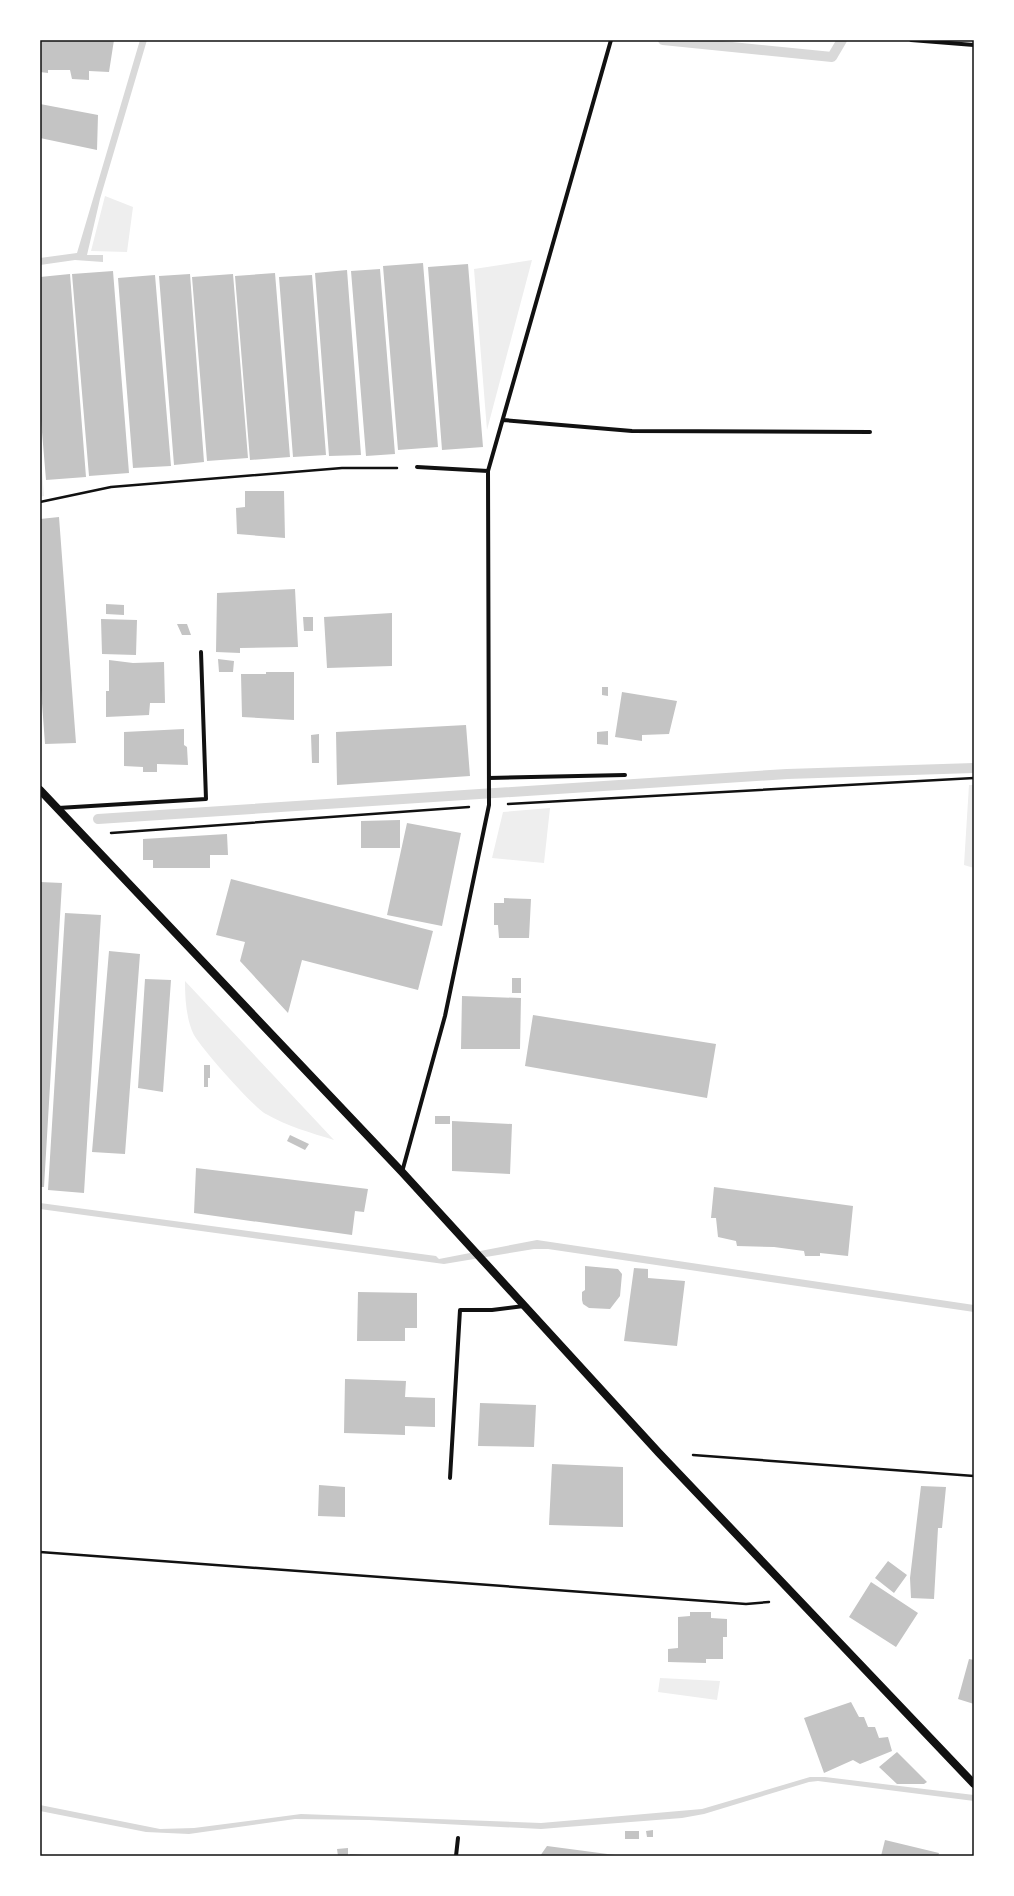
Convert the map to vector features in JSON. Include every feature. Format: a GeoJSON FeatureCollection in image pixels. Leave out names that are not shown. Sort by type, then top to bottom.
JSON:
{"type":"FeatureCollection","features":[{"type":"Feature","properties":{"kind":"main road"},"geometry":{"type":"LineString","coordinates":[[40,790],[402,1172],[659,1453],[974,1784]]}},
{"type":"Feature","properties":{"kind":"street"},"geometry":{"type":"LineString","coordinates":[[402,1172],[445,1016],[489,805],[488,471],[611,40]]}},
{"type":"Feature","properties":{"kind":"street"},"geometry":{"type":"LineString","coordinates":[[911,40],[974,45]]}},
{"type":"Feature","properties":{"kind":"street"},"geometry":{"type":"LineString","coordinates":[[503,420],[632,431],[870,432]]}},
{"type":"Feature","properties":{"kind":"street"},"geometry":{"type":"LineString","coordinates":[[417,467],[488,471]]}},
{"type":"Feature","properties":{"kind":"street"},"geometry":{"type":"LineString","coordinates":[[56,808],[206,799],[201,652]]}},
{"type":"Feature","properties":{"kind":"street"},"geometry":{"type":"LineString","coordinates":[[489,778],[625,775]]}},
{"type":"Feature","properties":{"kind":"street"},"geometry":{"type":"LineString","coordinates":[[450,1478],[460,1310],[492,1310],[524,1306]]}},
{"type":"Feature","properties":{"kind":"street"},"geometry":{"type":"LineString","coordinates":[[456,1856],[458,1838]]}},
{"type":"Feature","properties":{"kind":"path"},"geometry":{"type":"LineString","coordinates":[[40,502],[110,487],[342,468],[417,467]]}},
{"type":"Feature","properties":{"kind":"path"},"geometry":{"type":"LineString","coordinates":[[82,835],[489,805],[974,778]]}},
{"type":"Feature","properties":{"kind":"path"},"geometry":{"type":"LineString","coordinates":[[659,1453],[974,1476]]}},
{"type":"Feature","properties":{"kind":"path"},"geometry":{"type":"LineString","coordinates":[[40,1552],[746,1604],[766,1603],[791,1592]]}},
{"type":"Feature","properties":{"kind":"shaded area"},"geometry":{"type":"Polygon","coordinates":[[[140,40],[147,40],[100,199],[87,255],[103,255],[103,262],[75,260],[40,265],[40,258],[77,253],[140,40]]]}},
{"type":"Feature","properties":{"kind":"shaded area"},"geometry":{"type":"Polygon","coordinates":[[[105,196],[133,207],[127,252],[91,251],[105,196]]]}},
{"type":"Feature","properties":{"kind":"shaded area"},"geometry":{"type":"Polygon","coordinates":[[[532,260],[487,430],[474,269],[532,260]]]}},
{"type":"Feature","properties":{"kind":"shaded area"},"geometry":{"type":"Polygon","coordinates":[[[40,446],[44,496],[40,497],[40,446]]]}},
{"type":"Feature","properties":{"kind":"shaded area"},"geometry":{"type":"Polygon","coordinates":[[[969,785],[974,785],[974,868],[964,865],[969,785]]]}},
{"type":"Feature","properties":{"kind":"shaded area"},"geometry":{"type":"Polygon","coordinates":[[[550,808],[544,863],[492,858],[503,812],[550,808]]]}},
{"type":"Feature","properties":{"kind":"shaded area"},"geometry":{"type":"Polygon","coordinates":[[[185,981],[334,1140],[291,1126],[266,1114],[239,1089],[205,1050],[193,1033],[187,1014],[185,981]]]}},
{"type":"Feature","properties":{"kind":"shaded area"},"geometry":{"type":"Polygon","coordinates":[[[40,1203],[436,1256],[439,1259],[537,1240],[974,1305],[974,1312],[548,1249],[534,1249],[444,1264],[40,1209],[40,1203]]]}},
{"type":"Feature","properties":{"kind":"shaded area"},"geometry":{"type":"Polygon","coordinates":[[[660,1678],[720,1681],[717,1700],[658,1692],[660,1678]]]}},
{"type":"Feature","properties":{"kind":"shaded area"},"geometry":{"type":"Polygon","coordinates":[[[810,1777],[825,1777],[974,1795],[974,1801],[818,1781],[809,1782],[704,1814],[682,1818],[541,1829],[369,1820],[295,1819],[189,1834],[146,1832],[40,1811],[40,1805],[160,1829],[194,1828],[301,1814],[541,1823],[702,1809],[810,1777]]]}},
{"type":"Feature","properties":{"kind":"building"},"geometry":{"type":"Polygon","coordinates":[[[40,40],[114,40],[109,72],[89,71],[89,80],[72,79],[70,70],[48,70],[48,73],[40,72],[40,40]]]}},
{"type":"Feature","properties":{"kind":"building"},"geometry":{"type":"Polygon","coordinates":[[[40,104],[98,115],[97,150],[40,138],[40,104]]]}},
{"type":"Feature","properties":{"kind":"building"},"geometry":{"type":"Polygon","coordinates":[[[423,263],[438,447],[398,450],[383,266],[423,263]]]}},
{"type":"Feature","properties":{"kind":"building"},"geometry":{"type":"Polygon","coordinates":[[[468,264],[483,447],[442,450],[428,267],[468,264]]]}},
{"type":"Feature","properties":{"kind":"building"},"geometry":{"type":"Polygon","coordinates":[[[380,269],[395,454],[366,456],[351,271],[380,269]]]}},
{"type":"Feature","properties":{"kind":"building"},"geometry":{"type":"Polygon","coordinates":[[[347,270],[361,455],[329,456],[315,273],[347,270]]]}},
{"type":"Feature","properties":{"kind":"building"},"geometry":{"type":"Polygon","coordinates":[[[113,271],[129,473],[89,476],[72,274],[113,271]]]}},
{"type":"Feature","properties":{"kind":"building"},"geometry":{"type":"Polygon","coordinates":[[[275,273],[290,457],[250,460],[235,276],[275,273]]]}},
{"type":"Feature","properties":{"kind":"building"},"geometry":{"type":"Polygon","coordinates":[[[70,274],[86,477],[46,480],[40,408],[40,277],[70,274]]]}},
{"type":"Feature","properties":{"kind":"building"},"geometry":{"type":"Polygon","coordinates":[[[190,274],[204,462],[174,465],[159,276],[190,274]]]}},
{"type":"Feature","properties":{"kind":"building"},"geometry":{"type":"Polygon","coordinates":[[[233,274],[248,458],[207,461],[192,277],[233,274]]]}},
{"type":"Feature","properties":{"kind":"building"},"geometry":{"type":"Polygon","coordinates":[[[155,275],[171,466],[133,468],[118,278],[155,275]]]}},
{"type":"Feature","properties":{"kind":"building"},"geometry":{"type":"Polygon","coordinates":[[[312,275],[326,455],[293,457],[279,277],[312,275]]]}},
{"type":"Feature","properties":{"kind":"building"},"geometry":{"type":"Polygon","coordinates":[[[245,491],[284,491],[285,538],[237,534],[236,508],[245,507],[245,491]]]}},
{"type":"Feature","properties":{"kind":"building"},"geometry":{"type":"Polygon","coordinates":[[[59,517],[76,743],[45,744],[40,676],[40,519],[59,517]]]}},
{"type":"Feature","properties":{"kind":"building"},"geometry":{"type":"Polygon","coordinates":[[[295,589],[298,647],[240,648],[240,653],[216,652],[217,593],[295,589]]]}},
{"type":"Feature","properties":{"kind":"building"},"geometry":{"type":"Polygon","coordinates":[[[106,604],[124,605],[124,615],[106,614],[106,604]]]}},
{"type":"Feature","properties":{"kind":"building"},"geometry":{"type":"Polygon","coordinates":[[[392,613],[392,666],[327,668],[324,617],[392,613]]]}},
{"type":"Feature","properties":{"kind":"building"},"geometry":{"type":"Polygon","coordinates":[[[303,617],[313,617],[313,631],[304,631],[303,617]]]}},
{"type":"Feature","properties":{"kind":"building"},"geometry":{"type":"Polygon","coordinates":[[[101,619],[137,620],[136,655],[102,654],[101,619]]]}},
{"type":"Feature","properties":{"kind":"building"},"geometry":{"type":"Polygon","coordinates":[[[177,624],[187,624],[191,635],[182,635],[177,624]]]}},
{"type":"Feature","properties":{"kind":"building"},"geometry":{"type":"Polygon","coordinates":[[[218,659],[234,661],[233,672],[219,672],[218,659]]]}},
{"type":"Feature","properties":{"kind":"building"},"geometry":{"type":"Polygon","coordinates":[[[109,660],[133,663],[164,662],[165,703],[150,703],[149,715],[106,717],[106,691],[109,691],[109,660]]]}},
{"type":"Feature","properties":{"kind":"building"},"geometry":{"type":"Polygon","coordinates":[[[266,672],[294,672],[294,720],[242,717],[241,674],[266,674],[266,672]]]}},
{"type":"Feature","properties":{"kind":"building"},"geometry":{"type":"Polygon","coordinates":[[[602,687],[608,687],[608,696],[602,695],[602,687]]]}},
{"type":"Feature","properties":{"kind":"building"},"geometry":{"type":"Polygon","coordinates":[[[622,692],[677,701],[669,734],[642,735],[642,741],[615,737],[622,692]]]}},
{"type":"Feature","properties":{"kind":"building"},"geometry":{"type":"Polygon","coordinates":[[[466,725],[470,776],[337,785],[336,732],[466,725]]]}},
{"type":"Feature","properties":{"kind":"building"},"geometry":{"type":"Polygon","coordinates":[[[184,729],[184,745],[187,747],[188,765],[157,764],[157,772],[143,772],[143,767],[124,766],[124,732],[184,729]]]}},
{"type":"Feature","properties":{"kind":"building"},"geometry":{"type":"Polygon","coordinates":[[[608,731],[608,745],[597,744],[597,732],[608,731]]]}},
{"type":"Feature","properties":{"kind":"building"},"geometry":{"type":"Polygon","coordinates":[[[319,734],[319,763],[312,763],[311,735],[319,734]]]}},
{"type":"Feature","properties":{"kind":"building"},"geometry":{"type":"Polygon","coordinates":[[[400,820],[400,848],[361,848],[361,821],[400,820]]]}},
{"type":"Feature","properties":{"kind":"building"},"geometry":{"type":"Polygon","coordinates":[[[407,823],[461,833],[442,926],[387,915],[407,823]]]}},
{"type":"Feature","properties":{"kind":"building"},"geometry":{"type":"Polygon","coordinates":[[[227,834],[228,855],[210,855],[210,868],[153,868],[153,860],[143,860],[143,839],[227,834]]]}},
{"type":"Feature","properties":{"kind":"building"},"geometry":{"type":"Polygon","coordinates":[[[231,879],[433,931],[418,990],[302,960],[288,1013],[240,961],[245,942],[216,935],[231,879]]]}},
{"type":"Feature","properties":{"kind":"building"},"geometry":{"type":"Polygon","coordinates":[[[40,882],[62,883],[44,1187],[40,1187],[40,882]]]}},
{"type":"Feature","properties":{"kind":"building"},"geometry":{"type":"Polygon","coordinates":[[[504,898],[531,899],[529,938],[499,938],[498,925],[494,925],[494,903],[504,903],[504,898]]]}},
{"type":"Feature","properties":{"kind":"building"},"geometry":{"type":"Polygon","coordinates":[[[65,913],[101,915],[84,1193],[48,1190],[65,913]]]}},
{"type":"Feature","properties":{"kind":"building"},"geometry":{"type":"Polygon","coordinates":[[[109,951],[140,954],[125,1154],[92,1152],[109,951]]]}},
{"type":"Feature","properties":{"kind":"building"},"geometry":{"type":"Polygon","coordinates":[[[512,978],[521,978],[521,993],[512,993],[512,978]]]}},
{"type":"Feature","properties":{"kind":"building"},"geometry":{"type":"Polygon","coordinates":[[[145,979],[171,980],[163,1092],[138,1088],[145,979]]]}},
{"type":"Feature","properties":{"kind":"building"},"geometry":{"type":"Polygon","coordinates":[[[462,996],[521,998],[520,1049],[461,1049],[462,996]]]}},
{"type":"Feature","properties":{"kind":"building"},"geometry":{"type":"Polygon","coordinates":[[[533,1015],[716,1044],[707,1098],[525,1066],[533,1015]]]}},
{"type":"Feature","properties":{"kind":"building"},"geometry":{"type":"Polygon","coordinates":[[[204,1065],[210,1065],[208,1087],[204,1087],[204,1065]]]}},
{"type":"Feature","properties":{"kind":"building"},"geometry":{"type":"Polygon","coordinates":[[[435,1116],[450,1116],[450,1124],[435,1124],[435,1116]]]}},
{"type":"Feature","properties":{"kind":"building"},"geometry":{"type":"Polygon","coordinates":[[[452,1121],[512,1124],[510,1174],[452,1171],[452,1121]]]}},
{"type":"Feature","properties":{"kind":"building"},"geometry":{"type":"Polygon","coordinates":[[[290,1135],[309,1144],[305,1150],[287,1141],[290,1135]]]}},
{"type":"Feature","properties":{"kind":"building"},"geometry":{"type":"Polygon","coordinates":[[[196,1168],[368,1189],[364,1212],[355,1211],[352,1235],[194,1213],[196,1168]]]}},
{"type":"Feature","properties":{"kind":"building"},"geometry":{"type":"Polygon","coordinates":[[[714,1187],[853,1206],[848,1256],[820,1253],[820,1256],[805,1256],[804,1251],[774,1247],[737,1246],[736,1241],[718,1237],[716,1218],[711,1218],[714,1187]]]}},
{"type":"Feature","properties":{"kind":"building"},"geometry":{"type":"Polygon","coordinates":[[[585,1266],[618,1269],[622,1274],[620,1296],[610,1309],[589,1308],[583,1304],[582,1292],[585,1290],[585,1266]]]}},
{"type":"Feature","properties":{"kind":"building"},"geometry":{"type":"Polygon","coordinates":[[[634,1268],[648,1269],[648,1278],[685,1281],[677,1346],[624,1341],[634,1268]]]}},
{"type":"Feature","properties":{"kind":"building"},"geometry":{"type":"Polygon","coordinates":[[[358,1292],[417,1293],[417,1328],[405,1328],[405,1341],[357,1341],[358,1292]]]}},
{"type":"Feature","properties":{"kind":"building"},"geometry":{"type":"Polygon","coordinates":[[[345,1379],[406,1381],[405,1397],[435,1398],[435,1427],[405,1426],[405,1435],[344,1433],[345,1379]]]}},
{"type":"Feature","properties":{"kind":"building"},"geometry":{"type":"Polygon","coordinates":[[[480,1403],[536,1405],[534,1447],[478,1446],[480,1403]]]}},
{"type":"Feature","properties":{"kind":"building"},"geometry":{"type":"Polygon","coordinates":[[[552,1464],[623,1467],[623,1527],[549,1525],[552,1464]]]}},
{"type":"Feature","properties":{"kind":"building"},"geometry":{"type":"Polygon","coordinates":[[[319,1485],[345,1487],[345,1517],[318,1516],[319,1485]]]}},
{"type":"Feature","properties":{"kind":"building"},"geometry":{"type":"Polygon","coordinates":[[[921,1486],[946,1487],[942,1528],[938,1528],[934,1599],[911,1598],[910,1578],[921,1486]]]}},
{"type":"Feature","properties":{"kind":"building"},"geometry":{"type":"Polygon","coordinates":[[[888,1561],[907,1575],[894,1593],[875,1578],[888,1561]]]}},
{"type":"Feature","properties":{"kind":"building"},"geometry":{"type":"Polygon","coordinates":[[[871,1582],[918,1613],[896,1647],[849,1617],[871,1582]]]}},
{"type":"Feature","properties":{"kind":"building"},"geometry":{"type":"Polygon","coordinates":[[[690,1612],[711,1612],[711,1618],[727,1619],[727,1637],[723,1637],[723,1659],[706,1659],[706,1663],[668,1662],[668,1649],[678,1648],[678,1617],[690,1616],[690,1612]]]}},
{"type":"Feature","properties":{"kind":"building"},"geometry":{"type":"Polygon","coordinates":[[[969,1659],[974,1660],[974,1704],[958,1699],[969,1659]]]}},
{"type":"Feature","properties":{"kind":"building"},"geometry":{"type":"Polygon","coordinates":[[[851,1702],[859,1717],[864,1717],[868,1727],[875,1727],[879,1738],[888,1737],[892,1751],[860,1764],[853,1760],[824,1773],[804,1718],[851,1702]]]}},
{"type":"Feature","properties":{"kind":"building"},"geometry":{"type":"Polygon","coordinates":[[[897,1752],[927,1782],[924,1784],[897,1784],[879,1767],[897,1752]]]}},
{"type":"Feature","properties":{"kind":"building"},"geometry":{"type":"Polygon","coordinates":[[[653,1830],[653,1837],[647,1837],[646,1831],[653,1830]]]}},
{"type":"Feature","properties":{"kind":"building"},"geometry":{"type":"Polygon","coordinates":[[[625,1831],[639,1831],[639,1839],[625,1839],[625,1831]]]}},
{"type":"Feature","properties":{"kind":"building"},"geometry":{"type":"Polygon","coordinates":[[[885,1840],[939,1853],[938,1856],[881,1856],[885,1840]]]}},
{"type":"Feature","properties":{"kind":"building"},"geometry":{"type":"Polygon","coordinates":[[[547,1846],[615,1855],[615,1856],[540,1856],[547,1846]]]}},
{"type":"Feature","properties":{"kind":"building"},"geometry":{"type":"Polygon","coordinates":[[[348,1848],[348,1856],[338,1856],[337,1849],[348,1848]]]}},
{"type":"Feature","properties":{"kind":"building"},"geometry":{"type":"Polygon","coordinates":[[[350,1854],[365,1855],[365,1856],[349,1856],[350,1854]]]}},
{"type":"Feature","properties":{"kind":"waterway"},"geometry":{"type":"LineString","coordinates":[[663,40],[832,57],[842,40]]}},
{"type":"Feature","properties":{"kind":"waterway"},"geometry":{"type":"LineString","coordinates":[[98,819],[787,774],[974,768]]}}]}
